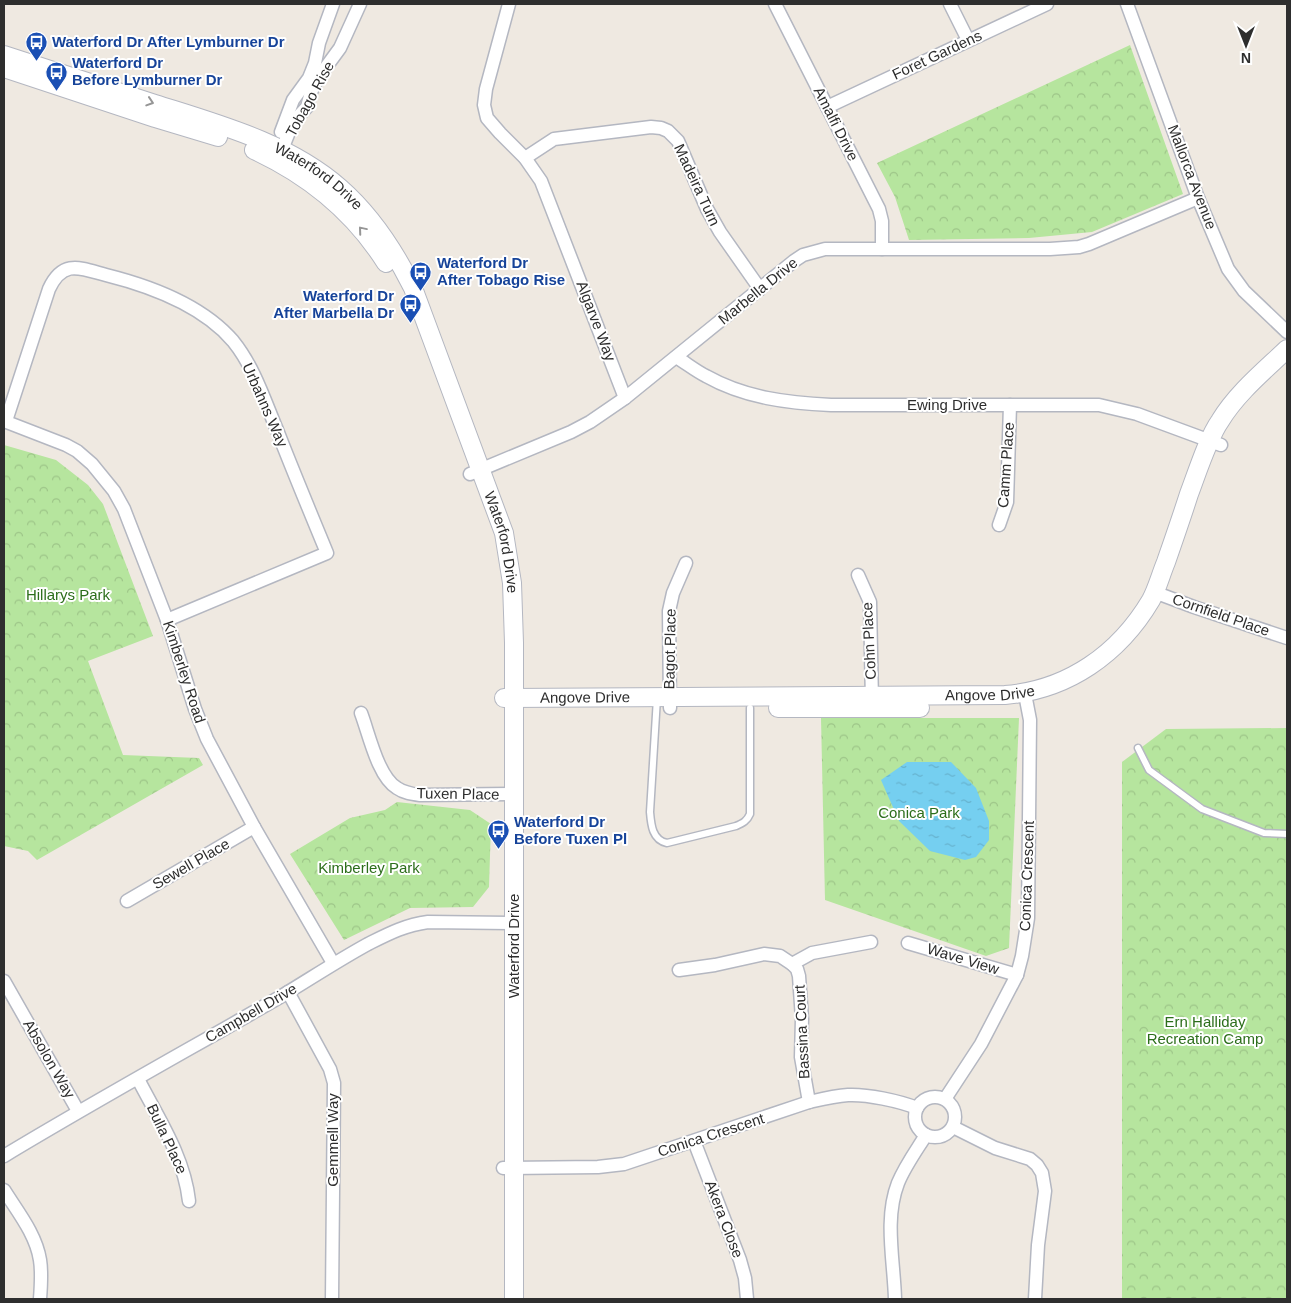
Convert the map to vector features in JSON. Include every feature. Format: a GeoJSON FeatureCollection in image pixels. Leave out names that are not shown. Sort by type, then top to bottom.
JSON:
{"type":"FeatureCollection","features":[{"type":"Feature","properties":{"kind":"street","name":"Tobago Rise"},"geometry":{"type":"LineString","coordinates":[[275,153],[293,100],[308,78],[315,63],[333,4]]}},
{"type":"Feature","properties":{"kind":"street","name":"Tobago Rise"},"geometry":{"type":"LineString","coordinates":[[275,153],[293,122],[307,107],[311,92],[318,78],[345,38],[360,4]]}},
{"type":"Feature","properties":{"kind":"street","name":"Algarve Way"},"geometry":{"type":"LineString","coordinates":[[509,4],[486,89],[485,112],[492,124],[525,158],[542,181],[625,398]]}},
{"type":"Feature","properties":{"kind":"street","name":"Amalfi Drive"},"geometry":{"type":"LineString","coordinates":[[775,4],[879,209],[882,221],[882,249]]}},
{"type":"Feature","properties":{"kind":"street"},"geometry":{"type":"LineString","coordinates":[[950,4],[968,40]]}},
{"type":"Feature","properties":{"kind":"street","name":"Foret Gardens"},"geometry":{"type":"LineString","coordinates":[[827,107],[1047,4]]}},
{"type":"Feature","properties":{"kind":"street","name":"Mallorca Avenue"},"geometry":{"type":"LineString","coordinates":[[1127,4],[1198,198],[1228,268],[1244,291],[1287,332]]}},
{"type":"Feature","properties":{"kind":"street"},"geometry":{"type":"LineString","coordinates":[[324,29],[345,38]]}},
{"type":"Feature","properties":{"kind":"street","name":"Waterford Drive"},"geometry":{"type":"LineString","coordinates":[[4,56],[198,117],[332,182],[360,207],[378,227],[402,266],[422,310],[475,472],[504,533],[510,564],[514,605],[509,704],[508,1168],[503,1299]]}},
{"type":"Feature","properties":{"kind":"street","name":"Waterford Drive"},"geometry":{"type":"LineString","coordinates":[[4,68],[155,118],[275,153]]}},
{"type":"Feature","properties":{"kind":"street","name":"Madeira Turn"},"geometry":{"type":"LineString","coordinates":[[525,158],[544,144],[561,138],[651,127],[668,131],[678,141],[704,202],[720,232],[760,289]]}},
{"type":"Feature","properties":{"kind":"street","name":"Marbella Drive"},"geometry":{"type":"LineString","coordinates":[[475,472],[571,432],[590,422],[625,398],[794,261],[813,252],[824,249],[1050,249],[1079,247],[1198,198]]}},
{"type":"Feature","properties":{"kind":"street","name":"Urbahns Way"},"geometry":{"type":"LineString","coordinates":[[5,421],[49,289],[58,274],[67,269],[79,268],[115,277],[172,297],[195,309],[216,324],[232,340],[254,372],[327,553],[167,620]]}},
{"type":"Feature","properties":{"kind":"street","name":"Angove Drive"},"geometry":{"type":"LineString","coordinates":[[509,704],[872,702],[987,707],[1069,691],[1095,677],[1128,651],[1146,629],[1198,501],[1216,442],[1219,422],[1231,405],[1287,350]]}},
{"type":"Feature","properties":{"kind":"street","name":"Ewing Drive"},"geometry":{"type":"LineString","coordinates":[[676,357],[705,376],[727,386],[755,396],[787,402],[831,405],[1099,405],[1137,414],[1216,442]]}},
{"type":"Feature","properties":{"kind":"street","name":"Angove Drive"},"geometry":{"type":"LineString","coordinates":[[1216,442],[1244,407],[1287,365]]}},
{"type":"Feature","properties":{"kind":"street","name":"Camm Place"},"geometry":{"type":"LineString","coordinates":[[999,525],[1007,502],[1010,404]]}},
{"type":"Feature","properties":{"kind":"street","name":"Kimberley Road"},"geometry":{"type":"LineString","coordinates":[[5,421],[77,451],[92,464],[114,491],[124,510],[167,620],[195,709],[207,739],[254,827],[333,962]]}},
{"type":"Feature","properties":{"kind":"street","name":"Bagot Place"},"geometry":{"type":"LineString","coordinates":[[664,702],[669,611],[673,593],[686,563]]}},
{"type":"Feature","properties":{"kind":"street","name":"Cohn Place"},"geometry":{"type":"LineString","coordinates":[[858,575],[870,602],[872,702]]}},
{"type":"Feature","properties":{"kind":"street","name":"Cornfield Place"},"geometry":{"type":"LineString","coordinates":[[1160,594],[1287,638]]}},
{"type":"Feature","properties":{"kind":"street","name":"Conica Crescent"},"geometry":{"type":"LineString","coordinates":[[945,1099],[981,1044],[1017,975],[1022,956],[1028,918],[1030,720],[1026,698]]}},
{"type":"Feature","properties":{"kind":"street","name":"Angove Drive"},"geometry":{"type":"LineString","coordinates":[[664,702],[750,708],[872,702]]}},
{"type":"Feature","properties":{"kind":"street","name":"Tuxen Place"},"geometry":{"type":"LineString","coordinates":[[361,713],[382,769],[388,780],[397,789],[420,794],[509,794]]}},
{"type":"Feature","properties":{"kind":"street","name":"Sewell Place"},"geometry":{"type":"LineString","coordinates":[[127,901],[254,827]]}},
{"type":"Feature","properties":{"kind":"street","name":"Campbell Drive"},"geometry":{"type":"LineString","coordinates":[[4,1156],[78,1111],[138,1079],[288,992],[333,962],[394,931],[415,923],[509,922]]}},
{"type":"Feature","properties":{"kind":"street","name":"Bassina Court"},"geometry":{"type":"LineString","coordinates":[[792,964],[812,953],[871,942]]}},
{"type":"Feature","properties":{"kind":"street","name":"Wave View"},"geometry":{"type":"LineString","coordinates":[[908,942],[1017,975]]}},
{"type":"Feature","properties":{"kind":"street","name":"Bassina Court"},"geometry":{"type":"LineString","coordinates":[[679,970],[715,965],[764,954],[780,956],[792,964],[799,976],[802,1019],[801,1057],[809,1102]]}},
{"type":"Feature","properties":{"kind":"street","name":"Absolon Way"},"geometry":{"type":"LineString","coordinates":[[4,982],[78,1111]]}},
{"type":"Feature","properties":{"kind":"street","name":"Gemmell Way"},"geometry":{"type":"LineString","coordinates":[[288,992],[327,1064],[334,1083],[332,1299]]}},
{"type":"Feature","properties":{"kind":"street","name":"Bulla Place"},"geometry":{"type":"LineString","coordinates":[[138,1079],[176,1153],[186,1181],[189,1201]]}},
{"type":"Feature","properties":{"kind":"street","name":"Conica Crescent"},"geometry":{"type":"LineString","coordinates":[[508,1168],[612,1166],[624,1164],[809,1102],[849,1095],[863,1096],[917,1108]]}},
{"type":"Feature","properties":{"kind":"street"},"geometry":{"type":"LineString","coordinates":[[927,1098],[945,1099],[954,1110],[956,1117],[954,1127],[943,1136],[936,1138],[926,1135],[918,1129],[915,1115],[917,1108],[927,1098]]}},
{"type":"Feature","properties":{"kind":"street"},"geometry":{"type":"LineString","coordinates":[[954,1127],[995,1148],[1030,1158],[1042,1173],[1045,1191],[1038,1245],[1035,1299]]}},
{"type":"Feature","properties":{"kind":"street"},"geometry":{"type":"LineString","coordinates":[[895,1299],[891,1227],[894,1197],[906,1167],[926,1135]]}},
{"type":"Feature","properties":{"kind":"street","name":"Akera Close"},"geometry":{"type":"LineString","coordinates":[[694,1141],[740,1260],[745,1278],[747,1299]]}},
{"type":"Feature","properties":{"kind":"street","name":"Waterford Drive"},"geometry":{"type":"LineString","coordinates":[[508,1168],[514,1299]]}},
{"type":"Feature","properties":{"kind":"street"},"geometry":{"type":"LineString","coordinates":[[4,1190],[30,1231],[36,1245],[40,1259],[40,1299]]}},
{"type":"Feature","properties":{"kind":"lane"},"geometry":{"type":"LineString","coordinates":[[664,702],[650,812],[651,823],[657,838],[661,842],[736,826],[748,818],[750,814],[750,708]]}},
{"type":"Feature","properties":{"kind":"lane"},"geometry":{"type":"LineString","coordinates":[[1138,748],[1149,770],[1202,809],[1264,833],[1287,834]]}},
{"type":"Feature","properties":{"kind":"green space"},"geometry":{"type":"Polygon","coordinates":[[[1130,45],[1183,194],[1092,232],[1029,238],[909,240],[895,197],[877,163],[1130,45]]]}},
{"type":"Feature","properties":{"kind":"green space","name":"Hillarys Park"},"geometry":{"type":"Polygon","coordinates":[[[4,445],[56,460],[88,485],[103,504],[153,636],[88,661],[123,755],[199,758],[203,765],[37,860],[28,851],[4,846],[4,445]]]}},
{"type":"Feature","properties":{"kind":"green space","name":"Conica Park"},"geometry":{"type":"Polygon","coordinates":[[[821,718],[1019,718],[1009,948],[986,956],[825,900],[821,718]]]}},
{"type":"Feature","properties":{"kind":"green space","name":"Ern Halliday Recreation Camp"},"geometry":{"type":"Polygon","coordinates":[[[1287,728],[1287,1299],[1122,1299],[1122,762],[1166,729],[1287,728]]]}},
{"type":"Feature","properties":{"kind":"green space","name":"Kimberley Park"},"geometry":{"type":"Polygon","coordinates":[[[397,802],[470,810],[491,824],[489,887],[473,907],[410,908],[344,940],[290,854],[350,818],[385,810],[397,802]]]}},
{"type":"Feature","properties":{"kind":"water"},"geometry":{"type":"Polygon","coordinates":[[[907,762],[951,762],[976,788],[989,821],[989,840],[976,857],[965,860],[930,851],[899,821],[881,780],[907,762]]]}},
{"type":"Feature","properties":{"kind":"place","name":"Waterford Dr After Lymburner Dr"},"geometry":{"type":"Point","coordinates":[36,61]}},
{"type":"Feature","properties":{"kind":"place","name":"Waterford Dr Before Lymburner Dr"},"geometry":{"type":"Point","coordinates":[56,91]}},
{"type":"Feature","properties":{"kind":"place","name":"Waterford Dr After Tobago Rise"},"geometry":{"type":"Point","coordinates":[421,291]}},
{"type":"Feature","properties":{"kind":"place","name":"Waterford Dr After Marbella Dr"},"geometry":{"type":"Point","coordinates":[410,324]}},
{"type":"Feature","properties":{"kind":"place","name":"Waterford Dr Before Tuxen Pl"},"geometry":{"type":"Point","coordinates":[498,850]}}]}
